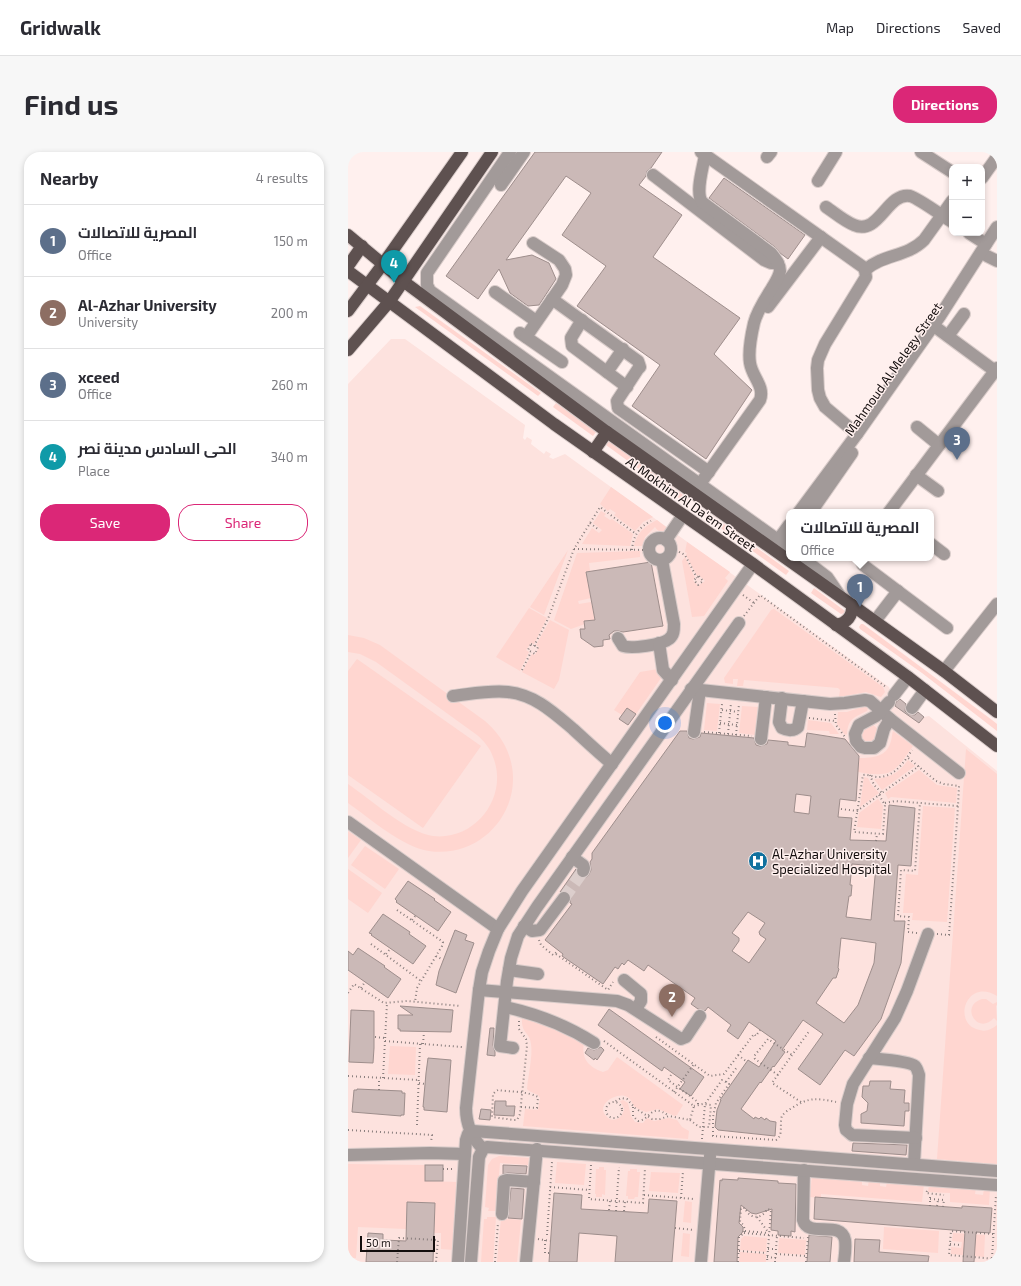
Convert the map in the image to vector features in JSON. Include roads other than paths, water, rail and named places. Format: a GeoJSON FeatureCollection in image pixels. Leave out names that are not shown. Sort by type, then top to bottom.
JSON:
{"type":"FeatureCollection","features":[{"type":"Feature","properties":{"kind":"main road"},"geometry":{"type":"LineString","coordinates":[[348,311],[384,264],[462,152]]}},
{"type":"Feature","properties":{"kind":"main road"},"geometry":{"type":"LineString","coordinates":[[348,350],[389,302],[492,152]]}},
{"type":"Feature","properties":{"kind":"main road","name":"Al Mokhim Al Da'em Street"},"geometry":{"type":"LineString","coordinates":[[348,235],[403,280],[607,432],[786,558]]}},
{"type":"Feature","properties":{"kind":"main road"},"geometry":{"type":"LineString","coordinates":[[348,266],[362,246]]}},
{"type":"Feature","properties":{"kind":"main road","name":"Al Mokhim Al Da'em Street"},"geometry":{"type":"LineString","coordinates":[[348,271],[593,452],[753,564],[908,677],[997,746]]}},
{"type":"Feature","properties":{"kind":"main road"},"geometry":{"type":"LineString","coordinates":[[593,452],[607,432]]}},
{"type":"Feature","properties":{"kind":"main road","name":"Al Mokhim Al Da'em Street"},"geometry":{"type":"LineString","coordinates":[[790,561],[944,671],[997,712]]}},
{"type":"Feature","properties":{"kind":"main road"},"geometry":{"type":"LineString","coordinates":[[836,625],[849,619],[852,612],[852,605]]}},
{"type":"Feature","properties":{"kind":"street"},"geometry":{"type":"LineString","coordinates":[[510,152],[427,273],[426,279],[430,291],[786,544]]}},
{"type":"Feature","properties":{"kind":"street"},"geometry":{"type":"LineString","coordinates":[[501,185],[524,152]]}},
{"type":"Feature","properties":{"kind":"street"},"geometry":{"type":"LineString","coordinates":[[818,180],[836,152]]}},
{"type":"Feature","properties":{"kind":"street"},"geometry":{"type":"LineString","coordinates":[[921,152],[949,170]]}},
{"type":"Feature","properties":{"kind":"street"},"geometry":{"type":"LineString","coordinates":[[699,206],[703,154],[863,267],[866,277],[825,344],[818,360],[817,368],[820,398],[825,406],[857,434]]}},
{"type":"Feature","properties":{"kind":"street"},"geometry":{"type":"LineString","coordinates":[[985,174],[997,157]]}},
{"type":"Feature","properties":{"kind":"street"},"geometry":{"type":"LineString","coordinates":[[653,175],[734,232],[771,253],[778,263],[780,270],[780,274],[762,305],[753,325],[750,345],[750,363],[752,371],[761,387],[760,400],[700,484]]}},
{"type":"Feature","properties":{"kind":"street"},"geometry":{"type":"LineString","coordinates":[[826,207],[855,226],[860,227],[871,224],[897,199],[912,196],[947,219],[919,245],[908,252],[877,261],[865,270]]}},
{"type":"Feature","properties":{"kind":"street"},"geometry":{"type":"LineString","coordinates":[[801,509],[857,434],[940,316],[993,251],[997,227]]}},
{"type":"Feature","properties":{"kind":"street"},"geometry":{"type":"LineString","coordinates":[[973,236],[993,251]]}},
{"type":"Feature","properties":{"kind":"street"},"geometry":{"type":"LineString","coordinates":[[753,325],[821,237]]}},
{"type":"Feature","properties":{"kind":"street"},"geometry":{"type":"LineString","coordinates":[[533,243],[559,260],[565,269],[565,280],[536,322],[522,334],[562,362]]}},
{"type":"Feature","properties":{"kind":"street","name":"Mahmoud Al Melegy Street"},"geometry":{"type":"LineString","coordinates":[[813,509],[943,333],[993,251]]}},
{"type":"Feature","properties":{"kind":"street"},"geometry":{"type":"LineString","coordinates":[[495,292],[536,322]]}},
{"type":"Feature","properties":{"kind":"street"},"geometry":{"type":"LineString","coordinates":[[552,299],[636,359],[639,364],[638,370],[617,401],[617,406],[709,472]]}},
{"type":"Feature","properties":{"kind":"street"},"geometry":{"type":"LineString","coordinates":[[892,509],[916,475],[996,370],[943,333],[964,314]]}},
{"type":"Feature","properties":{"kind":"street"},"geometry":{"type":"LineString","coordinates":[[551,378],[572,346],[571,338],[582,320]]}},
{"type":"Feature","properties":{"kind":"street"},"geometry":{"type":"LineString","coordinates":[[572,346],[627,387]]}},
{"type":"Feature","properties":{"kind":"street"},"geometry":{"type":"LineString","coordinates":[[607,372],[622,349]]}},
{"type":"Feature","properties":{"kind":"street"},"geometry":{"type":"LineString","coordinates":[[607,432],[623,411]]}},
{"type":"Feature","properties":{"kind":"street"},"geometry":{"type":"LineString","coordinates":[[917,427],[940,445]]}},
{"type":"Feature","properties":{"kind":"street"},"geometry":{"type":"LineString","coordinates":[[916,475],[938,491]]}},
{"type":"Feature","properties":{"kind":"street"},"geometry":{"type":"LineString","coordinates":[[668,544],[683,515]]}},
{"type":"Feature","properties":{"kind":"street"},"geometry":{"type":"LineString","coordinates":[[662,538],[668,544],[670,554],[662,560],[656,560],[652,557],[648,550],[654,539],[662,538]]}},
{"type":"Feature","properties":{"kind":"street"},"geometry":{"type":"LineString","coordinates":[[934,546],[944,554]]}},
{"type":"Feature","properties":{"kind":"street"},"geometry":{"type":"LineString","coordinates":[[618,638],[627,648],[659,643],[669,639],[673,634],[674,628],[662,560]]}},
{"type":"Feature","properties":{"kind":"street"},"geometry":{"type":"LineString","coordinates":[[806,561],[826,578],[840,596]]}},
{"type":"Feature","properties":{"kind":"street"},"geometry":{"type":"LineString","coordinates":[[861,561],[863,565],[947,628]]}},
{"type":"Feature","properties":{"kind":"street"},"geometry":{"type":"LineString","coordinates":[[483,1149],[470,1132],[466,1108],[479,990],[488,951],[498,929],[522,891],[753,564]]}},
{"type":"Feature","properties":{"kind":"street"},"geometry":{"type":"LineString","coordinates":[[875,621],[898,591]]}},
{"type":"Feature","properties":{"kind":"street"},"geometry":{"type":"LineString","coordinates":[[944,671],[997,604]]}},
{"type":"Feature","properties":{"kind":"street"},"geometry":{"type":"LineString","coordinates":[[513,1048],[500,1046],[509,970],[514,947],[524,926],[570,871],[696,689],[739,623]]}},
{"type":"Feature","properties":{"kind":"street"},"geometry":{"type":"LineString","coordinates":[[659,643],[663,670],[672,680]]}},
{"type":"Feature","properties":{"kind":"street"},"geometry":{"type":"LineString","coordinates":[[890,719],[890,696],[908,677]]}},
{"type":"Feature","properties":{"kind":"street"},"geometry":{"type":"LineString","coordinates":[[696,689],[838,704],[865,700],[874,704],[890,719],[959,773]]}},
{"type":"Feature","properties":{"kind":"street"},"geometry":{"type":"LineString","coordinates":[[696,689],[697,732]]}},
{"type":"Feature","properties":{"kind":"street"},"geometry":{"type":"LineString","coordinates":[[890,719],[909,711],[925,690]]}},
{"type":"Feature","properties":{"kind":"street"},"geometry":{"type":"LineString","coordinates":[[453,696],[506,692],[536,700],[554,713],[612,764]]}},
{"type":"Feature","properties":{"kind":"street"},"geometry":{"type":"LineString","coordinates":[[760,738],[766,697]]}},
{"type":"Feature","properties":{"kind":"street"},"geometry":{"type":"LineString","coordinates":[[782,698],[779,722],[782,728],[786,730],[793,730],[798,727],[803,701]]}},
{"type":"Feature","properties":{"kind":"street"},"geometry":{"type":"LineString","coordinates":[[348,822],[498,929]]}},
{"type":"Feature","properties":{"kind":"street"},"geometry":{"type":"LineString","coordinates":[[524,926],[532,931],[536,932],[540,930],[564,898]]}},
{"type":"Feature","properties":{"kind":"street"},"geometry":{"type":"LineString","coordinates":[[916,1138],[850,1134],[845,1128],[847,1104],[853,1084],[869,1058],[886,1035],[897,1014],[928,934]]}},
{"type":"Feature","properties":{"kind":"street"},"geometry":{"type":"LineString","coordinates":[[509,970],[538,974]]}},
{"type":"Feature","properties":{"kind":"street"},"geometry":{"type":"LineString","coordinates":[[624,980],[641,994],[641,1001],[636,1009]]}},
{"type":"Feature","properties":{"kind":"street"},"geometry":{"type":"LineString","coordinates":[[479,990],[617,1001],[636,1009],[681,1039],[686,1037],[700,1016]]}},
{"type":"Feature","properties":{"kind":"street"},"geometry":{"type":"LineString","coordinates":[[505,1007],[520,1010],[554,1021],[594,1043]]}},
{"type":"Feature","properties":{"kind":"street"},"geometry":{"type":"LineString","coordinates":[[869,1058],[912,1064],[918,1070],[919,1075],[914,1164]]}},
{"type":"Feature","properties":{"kind":"street"},"geometry":{"type":"LineString","coordinates":[[458,1262],[466,1137],[470,1132],[476,1131],[706,1148],[997,1171]]}},
{"type":"Feature","properties":{"kind":"street"},"geometry":{"type":"LineString","coordinates":[[472,1262],[479,1157],[483,1149],[492,1146],[997,1186]]}},
{"type":"Feature","properties":{"kind":"street"},"geometry":{"type":"LineString","coordinates":[[701,1262],[709,1163],[706,1148]]}},
{"type":"Feature","properties":{"kind":"street"},"geometry":{"type":"LineString","coordinates":[[526,1262],[537,1149]]}},
{"type":"Feature","properties":{"kind":"street"},"geometry":{"type":"LineString","coordinates":[[348,1154],[430,1152],[465,1154]]}},
{"type":"Feature","properties":{"kind":"street"},"geometry":{"type":"LineString","coordinates":[[804,1170],[804,1224],[808,1233],[834,1230],[842,1234],[845,1238],[844,1262]]}},
{"type":"Feature","properties":{"kind":"street"},"geometry":{"type":"LineString","coordinates":[[502,1214],[504,1181],[534,1182]]}},
{"type":"Feature","properties":{"kind":"tunnel"},"geometry":{"type":"LineString","coordinates":[[564,898],[583,871]]}},
{"type":"Feature","properties":{"kind":"place","name":"الحى السادس مدينة نصر"},"geometry":{"type":"Point","coordinates":[394,283]}},
{"type":"Feature","properties":{"kind":"place","name":"xceed"},"geometry":{"type":"Point","coordinates":[957,460]}},
{"type":"Feature","properties":{"kind":"place","name":"المصرية للاتصالات"},"geometry":{"type":"Point","coordinates":[860,607]}},
{"type":"Feature","properties":{"kind":"place","name":"Al-Azhar University Specialized Hospital"},"geometry":{"type":"Point","coordinates":[758,861]}},
{"type":"Feature","properties":{"kind":"place","name":"Al-Azhar University"},"geometry":{"type":"Point","coordinates":[672,1017]}}]}
